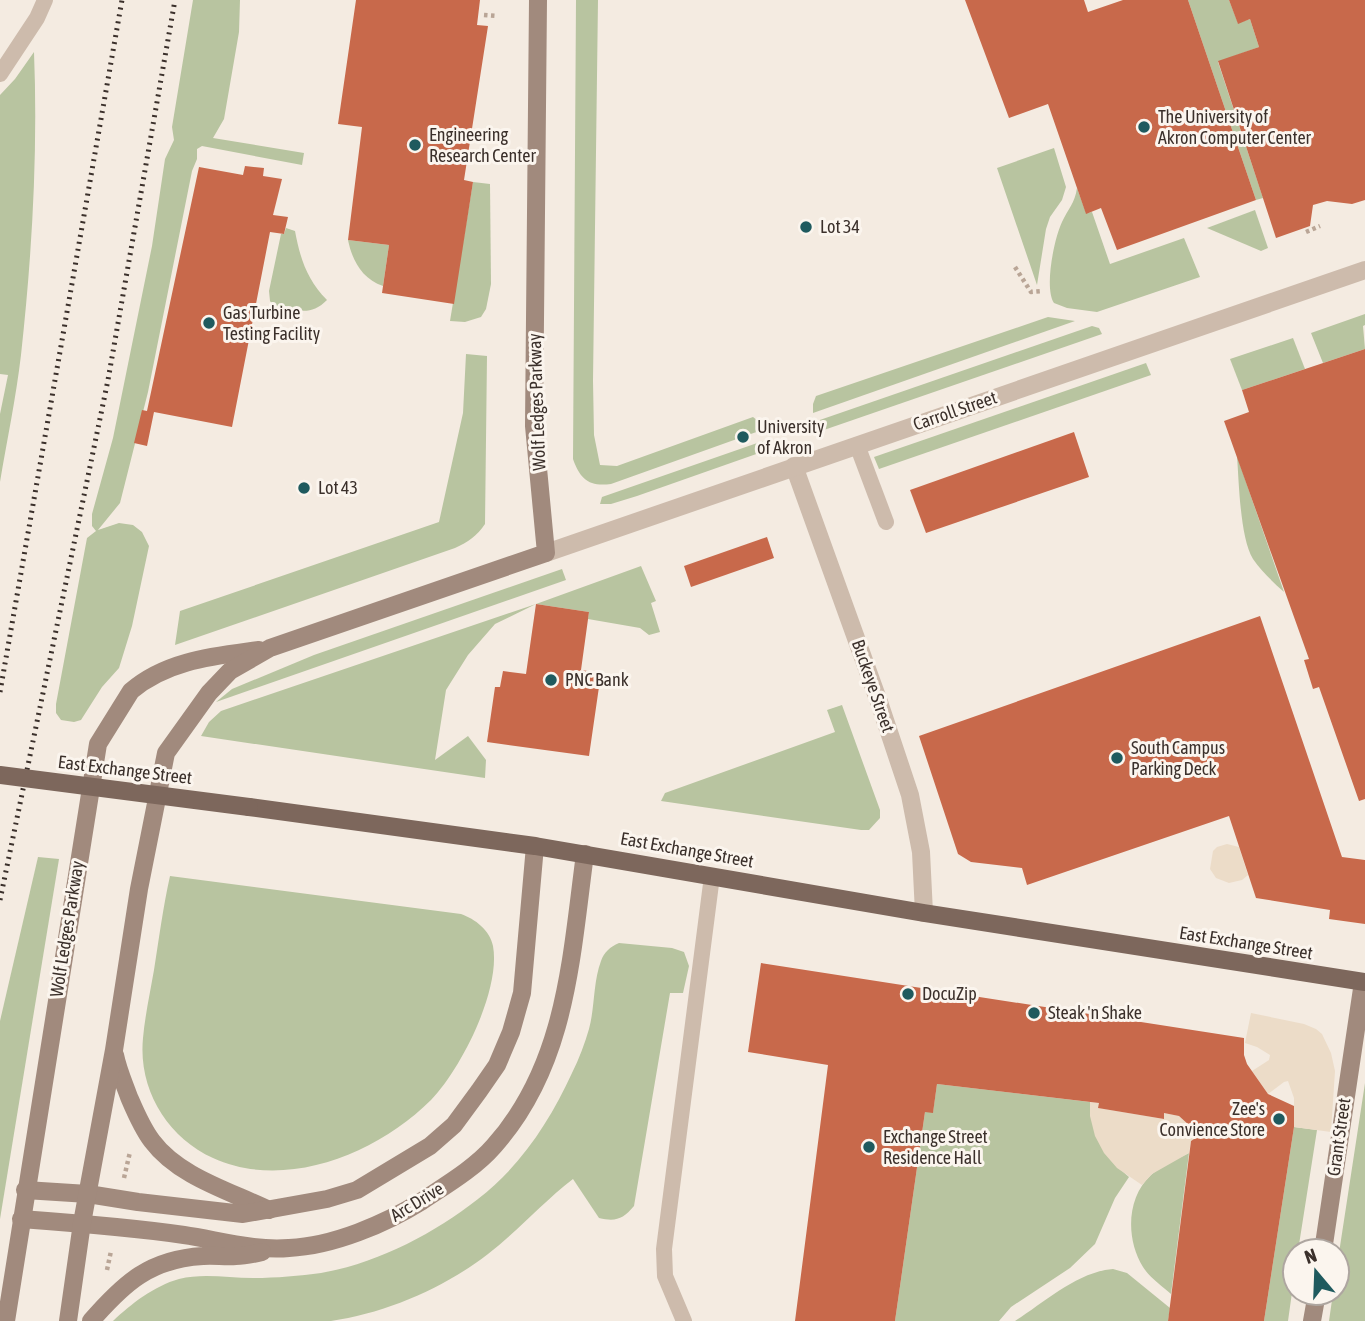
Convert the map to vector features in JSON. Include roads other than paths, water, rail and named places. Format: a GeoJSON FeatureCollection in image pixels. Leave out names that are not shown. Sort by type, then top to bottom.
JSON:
{"type":"FeatureCollection","features":[{"type":"Feature","properties":{"kind":"main road","name":"Wolf Ledges Parkway"},"geometry":{"type":"LineString","coordinates":[[6,1321],[98,744],[131,691],[163,670],[203,658],[270,648],[546,553],[534,426],[538,0]]}},
{"type":"Feature","properties":{"kind":"main road","name":"Wolf Ledges Parkway"},"geometry":{"type":"LineString","coordinates":[[68,1321],[139,889],[166,753],[209,693],[230,671],[270,648]]}},
{"type":"Feature","properties":{"kind":"main road","name":"East Exchange Street"},"geometry":{"type":"LineString","coordinates":[[0,775],[535,846],[924,912],[1364,982]]}},
{"type":"Feature","properties":{"kind":"main road"},"geometry":{"type":"LineString","coordinates":[[26,1190],[88,1194],[243,1214],[327,1199],[357,1190],[430,1146],[454,1125],[479,1091],[497,1065],[511,1032],[522,993],[535,846]]}},
{"type":"Feature","properties":{"kind":"main road","name":"Arc Drive"},"geometry":{"type":"LineString","coordinates":[[21,1219],[137,1228],[266,1248],[290,1248],[327,1242],[399,1215],[460,1175],[493,1148],[513,1121],[542,1068],[565,1000],[585,854]]}},
{"type":"Feature","properties":{"kind":"main road","name":"Grant Street"},"geometry":{"type":"LineString","coordinates":[[1325,1237],[1364,982]]}},
{"type":"Feature","properties":{"kind":"main road"},"geometry":{"type":"LineString","coordinates":[[114,1050],[117,1067],[152,1141],[174,1161],[201,1179],[269,1210]]}},
{"type":"Feature","properties":{"kind":"main road"},"geometry":{"type":"LineString","coordinates":[[90,1321],[117,1291],[145,1271],[167,1262],[290,1248]]}},
{"type":"Feature","properties":{"kind":"street","name":"Carroll Street"},"geometry":{"type":"LineString","coordinates":[[546,553],[1365,271]]}},
{"type":"Feature","properties":{"kind":"street","name":"Buckeye Street"},"geometry":{"type":"LineString","coordinates":[[794,466],[880,702],[910,795],[921,852],[924,912]]}},
{"type":"Feature","properties":{"kind":"lane"},"geometry":{"type":"LineString","coordinates":[[0,74],[37,18],[45,0]]}},
{"type":"Feature","properties":{"kind":"lane"},"geometry":{"type":"LineString","coordinates":[[857,445],[886,523]]}},
{"type":"Feature","properties":{"kind":"lane"},"geometry":{"type":"LineString","coordinates":[[684,1321],[665,1276],[664,1249],[712,876]]}},
{"type":"Feature","properties":{"kind":"railway"},"geometry":{"type":"LineString","coordinates":[[0,692],[122,0]]}},
{"type":"Feature","properties":{"kind":"railway"},"geometry":{"type":"LineString","coordinates":[[0,900],[108,380],[175,0]]}},
{"type":"Feature","properties":{"kind":"place","name":"The University of Akron Computer Center"},"geometry":{"type":"Point","coordinates":[1144,127]}},
{"type":"Feature","properties":{"kind":"place","name":"Engineering Research Center"},"geometry":{"type":"Point","coordinates":[415,145]}},
{"type":"Feature","properties":{"kind":"place","name":"Lot 34"},"geometry":{"type":"Point","coordinates":[806,227]}},
{"type":"Feature","properties":{"kind":"place","name":"Gas Turbine Testing Facility"},"geometry":{"type":"Point","coordinates":[209,323]}},
{"type":"Feature","properties":{"kind":"place","name":"University of Akron"},"geometry":{"type":"Point","coordinates":[743,437]}},
{"type":"Feature","properties":{"kind":"place","name":"Lot 43"},"geometry":{"type":"Point","coordinates":[304,488]}},
{"type":"Feature","properties":{"kind":"place","name":"PNC Bank"},"geometry":{"type":"Point","coordinates":[551,680]}},
{"type":"Feature","properties":{"kind":"place","name":"South Campus Parking Deck"},"geometry":{"type":"Point","coordinates":[1117,758]}},
{"type":"Feature","properties":{"kind":"place","name":"DocuZip"},"geometry":{"type":"Point","coordinates":[908,994]}},
{"type":"Feature","properties":{"kind":"place","name":"Steak 'n Shake"},"geometry":{"type":"Point","coordinates":[1034,1013]}},
{"type":"Feature","properties":{"kind":"place","name":"Zee's Convience Store"},"geometry":{"type":"Point","coordinates":[1279,1119]}},
{"type":"Feature","properties":{"kind":"place","name":"Exchange Street Residence Hall"},"geometry":{"type":"Point","coordinates":[869,1147]}}]}
